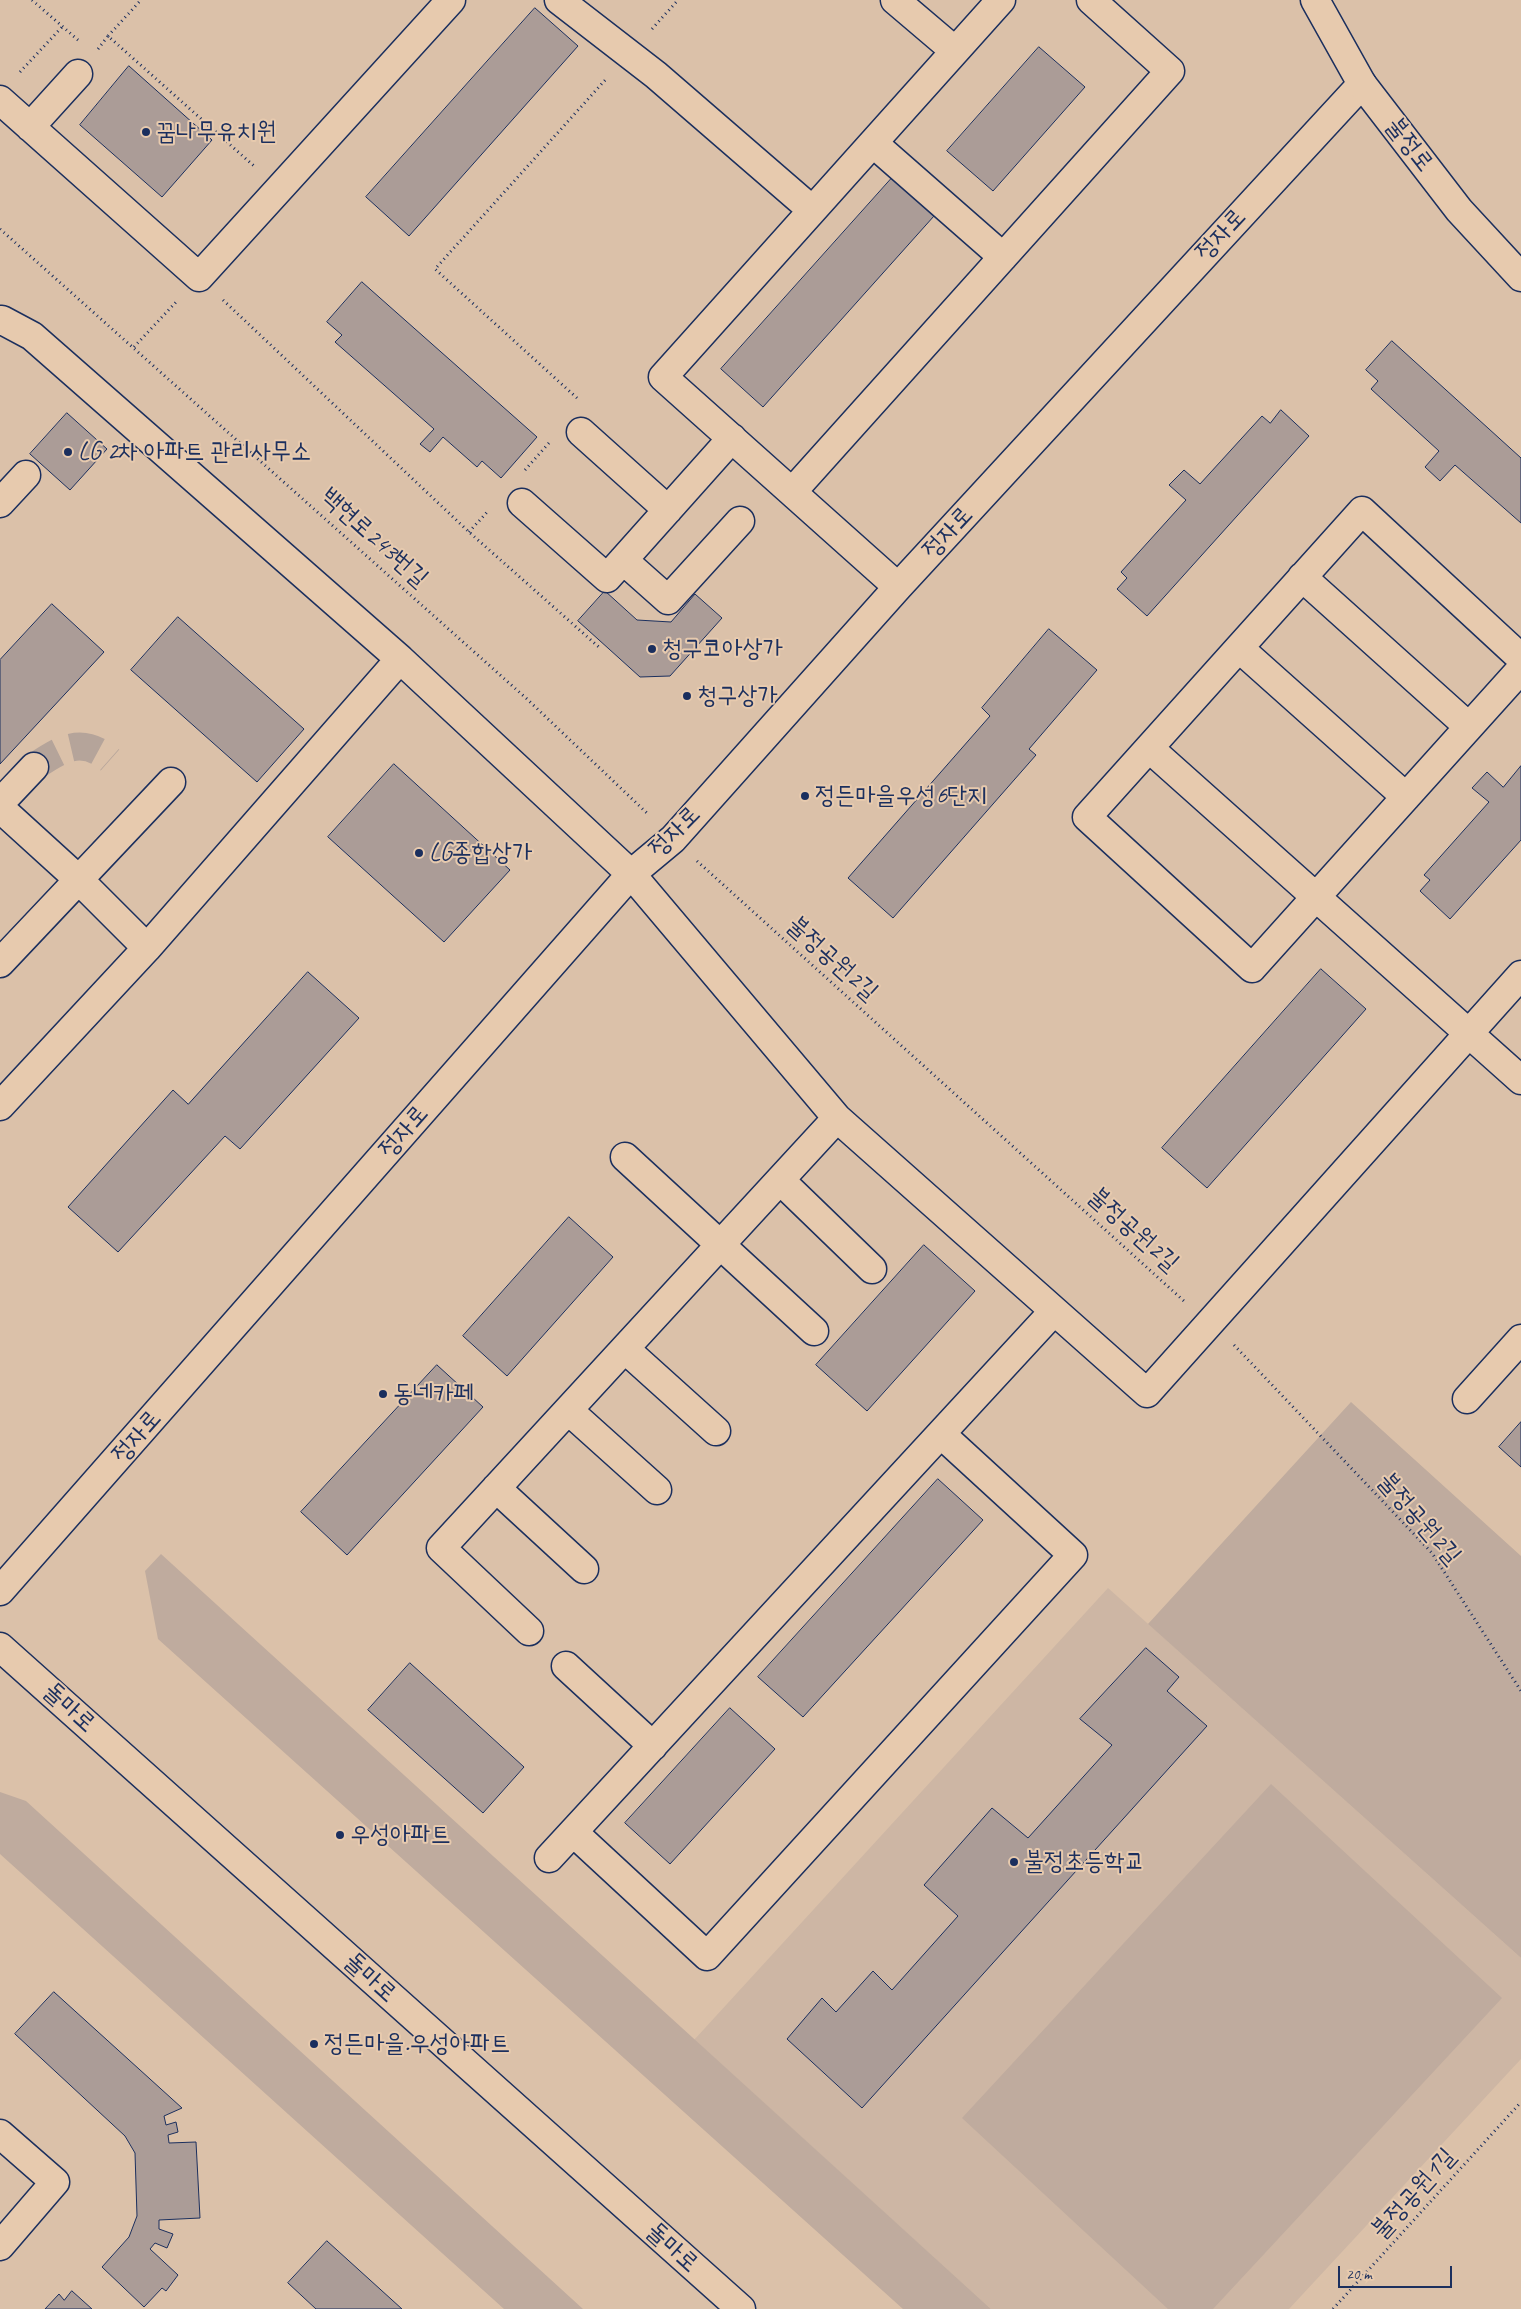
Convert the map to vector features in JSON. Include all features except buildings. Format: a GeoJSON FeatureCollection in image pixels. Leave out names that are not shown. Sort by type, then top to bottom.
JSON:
{"type":"FeatureCollection","features":[{"type":"Feature","properties":{"kind":"street"},"geometry":{"type":"LineString","coordinates":[[0,100],[199,277],[451,0]]}},
{"type":"Feature","properties":{"kind":"street"},"geometry":{"type":"LineString","coordinates":[[560,0],[656,75],[812,210]]}},
{"type":"Feature","properties":{"kind":"street"},"geometry":{"type":"LineString","coordinates":[[895,0],[954,51]]}},
{"type":"Feature","properties":{"kind":"street"},"geometry":{"type":"LineString","coordinates":[[898,587],[663,377],[1001,0]]}},
{"type":"Feature","properties":{"kind":"street"},"geometry":{"type":"LineString","coordinates":[[792,492],[1170,71],[1091,0]]}},
{"type":"Feature","properties":{"kind":"street","name":"불정로"},"geometry":{"type":"LineString","coordinates":[[1315,0],[1362,84],[1459,210],[1521,277]]}},
{"type":"Feature","properties":{"kind":"street"},"geometry":{"type":"LineString","coordinates":[[30,127],[86,64]]}},
{"type":"Feature","properties":{"kind":"street","name":"정자로"},"geometry":{"type":"LineString","coordinates":[[0,1591],[630,874],[673,839],[898,587],[1362,84]]}},
{"type":"Feature","properties":{"kind":"street"},"geometry":{"type":"LineString","coordinates":[[873,143],[1003,257]]}},
{"type":"Feature","properties":{"kind":"street"},"geometry":{"type":"LineString","coordinates":[[0,321],[2,320],[32,336],[400,659],[630,874],[837,1118],[1147,1393],[1521,975]]}},
{"type":"Feature","properties":{"kind":"street"},"geometry":{"type":"LineString","coordinates":[[581,432],[668,510]]}},
{"type":"Feature","properties":{"kind":"street"},"geometry":{"type":"LineString","coordinates":[[522,503],[607,578],[732,438]]}},
{"type":"Feature","properties":{"kind":"street"},"geometry":{"type":"LineString","coordinates":[[0,503],[26,475]]}},
{"type":"Feature","properties":{"kind":"street"},"geometry":{"type":"LineString","coordinates":[[1521,658],[1362,511],[1087,818],[1252,968],[1521,669]]}},
{"type":"Feature","properties":{"kind":"street"},"geometry":{"type":"LineString","coordinates":[[623,560],[668,600],[740,520]]}},
{"type":"Feature","properties":{"kind":"street"},"geometry":{"type":"LineString","coordinates":[[1302,577],[1469,727]]}},
{"type":"Feature","properties":{"kind":"street"},"geometry":{"type":"LineString","coordinates":[[1239,648],[1406,797]]}},
{"type":"Feature","properties":{"kind":"street"},"geometry":{"type":"LineString","coordinates":[[0,1106],[147,948],[400,659]]}},
{"type":"Feature","properties":{"kind":"street"},"geometry":{"type":"LineString","coordinates":[[1149,748],[1521,1080]]}},
{"type":"Feature","properties":{"kind":"street"},"geometry":{"type":"LineString","coordinates":[[0,803],[34,767]]}},
{"type":"Feature","properties":{"kind":"street"},"geometry":{"type":"LineString","coordinates":[[0,963],[171,782]]}},
{"type":"Feature","properties":{"kind":"street"},"geometry":{"type":"LineString","coordinates":[[0,808],[78,879],[147,948]]}},
{"type":"Feature","properties":{"kind":"street"},"geometry":{"type":"LineString","coordinates":[[529,1631],[441,1548],[837,1118]]}},
{"type":"Feature","properties":{"kind":"street"},"geometry":{"type":"LineString","coordinates":[[625,1157],[814,1331]]}},
{"type":"Feature","properties":{"kind":"street"},"geometry":{"type":"LineString","coordinates":[[780,1180],[872,1269]]}},
{"type":"Feature","properties":{"kind":"street"},"geometry":{"type":"LineString","coordinates":[[549,1858],[1054,1311]]}},
{"type":"Feature","properties":{"kind":"street"},"geometry":{"type":"LineString","coordinates":[[1467,1399],[1521,1339]]}},
{"type":"Feature","properties":{"kind":"street"},"geometry":{"type":"LineString","coordinates":[[625,1348],[716,1431]]}},
{"type":"Feature","properties":{"kind":"street"},"geometry":{"type":"LineString","coordinates":[[568,1410],[657,1490]]}},
{"type":"Feature","properties":{"kind":"street"},"geometry":{"type":"LineString","coordinates":[[573,1832],[707,1956],[1073,1555],[941,1434]]}},
{"type":"Feature","properties":{"kind":"street"},"geometry":{"type":"LineString","coordinates":[[496,1488],[584,1569]]}},
{"type":"Feature","properties":{"kind":"street","name":"돌마로"},"geometry":{"type":"LineString","coordinates":[[0,1647],[741,2309]]}},
{"type":"Feature","properties":{"kind":"street"},"geometry":{"type":"LineString","coordinates":[[566,1666],[653,1746]]}},
{"type":"Feature","properties":{"kind":"street"},"geometry":{"type":"LineString","coordinates":[[0,2134],[55,2182],[0,2246]]}},
{"type":"Feature","properties":{"kind":"path"},"geometry":{"type":"LineString","coordinates":[[32,0],[81,42]]}},
{"type":"Feature","properties":{"kind":"path"},"geometry":{"type":"LineString","coordinates":[[86,64],[108,36],[141,0]]}},
{"type":"Feature","properties":{"kind":"path"},"geometry":{"type":"LineString","coordinates":[[645,36],[678,0]]}},
{"type":"Feature","properties":{"kind":"path"},"geometry":{"type":"LineString","coordinates":[[18,75],[62,26]]}},
{"type":"Feature","properties":{"kind":"path"},"geometry":{"type":"LineString","coordinates":[[108,36],[260,171]]}},
{"type":"Feature","properties":{"kind":"path"},"geometry":{"type":"LineString","coordinates":[[584,404],[435,269],[612,73]]}},
{"type":"Feature","properties":{"kind":"path","name":"백현로243번길"},"geometry":{"type":"LineString","coordinates":[[0,228],[527,699],[673,839]]}},
{"type":"Feature","properties":{"kind":"path"},"geometry":{"type":"LineString","coordinates":[[134,347],[199,277],[469,532],[601,649]]}},
{"type":"Feature","properties":{"kind":"path"},"geometry":{"type":"LineString","coordinates":[[520,475],[552,439]]}},
{"type":"Feature","properties":{"kind":"path"},"geometry":{"type":"LineString","coordinates":[[469,532],[495,503]]}},
{"type":"Feature","properties":{"kind":"path","name":"불정공원2길"},"geometry":{"type":"LineString","coordinates":[[673,839],[1187,1303]]}},
{"type":"Feature","properties":{"kind":"path","name":"불정공원2길"},"geometry":{"type":"LineString","coordinates":[[1231,1342],[1432,1553],[1521,1691]]}},
{"type":"Feature","properties":{"kind":"path","name":"불정공원1길"},"geometry":{"type":"LineString","coordinates":[[1333,2309],[1521,2102]]}},
{"type":"Feature","properties":{"kind":"shaded area"},"geometry":{"type":"Polygon","coordinates":[[[1351,1402],[1521,1556],[1521,1958],[1148,1624],[1351,1402]]]}},
{"type":"Feature","properties":{"kind":"shaded area"},"geometry":{"type":"Polygon","coordinates":[[[161,1554],[991,2309],[903,2309],[158,1639],[145,1571],[161,1554]]]}},
{"type":"Feature","properties":{"kind":"shaded area"},"geometry":{"type":"Polygon","coordinates":[[[1108,1588],[1521,1958],[1521,2059],[1289,2309],[991,2309],[694,2040],[1108,1588]]]}},
{"type":"Feature","properties":{"kind":"shaded area"},"geometry":{"type":"Polygon","coordinates":[[[1271,1784],[1502,1998],[1213,2309],[1168,2309],[962,2118],[1271,1784]]]}},
{"type":"Feature","properties":{"kind":"shaded area"},"geometry":{"type":"Polygon","coordinates":[[[0,1792],[26,1801],[583,2309],[504,2309],[0,1854],[0,1792]]]}},
{"type":"Feature","properties":{"kind":"tunnel"},"geometry":{"type":"LineString","coordinates":[[34,767],[63,750],[81,746],[100,752],[110,760]]}},
{"type":"Feature","properties":{"kind":"place","name":"꿈나무유치원"},"geometry":{"type":"Point","coordinates":[146,132]}},
{"type":"Feature","properties":{"kind":"place","name":"LG 2차 아파트 관리사무소"},"geometry":{"type":"Point","coordinates":[68,452]}},
{"type":"Feature","properties":{"kind":"place","name":"청구코아상가"},"geometry":{"type":"Point","coordinates":[652,649]}},
{"type":"Feature","properties":{"kind":"place","name":"청구상가"},"geometry":{"type":"Point","coordinates":[687,696]}},
{"type":"Feature","properties":{"kind":"place","name":"정든마을우성6단지"},"geometry":{"type":"Point","coordinates":[805,796]}},
{"type":"Feature","properties":{"kind":"place","name":"LG종합상가"},"geometry":{"type":"Point","coordinates":[419,853]}},
{"type":"Feature","properties":{"kind":"place","name":"동네카페"},"geometry":{"type":"Point","coordinates":[383,1394]}},
{"type":"Feature","properties":{"kind":"place","name":"우성아파트"},"geometry":{"type":"Point","coordinates":[340,1835]}},
{"type":"Feature","properties":{"kind":"place","name":"불정초등학교"},"geometry":{"type":"Point","coordinates":[1014,1862]}},
{"type":"Feature","properties":{"kind":"place","name":"정든마을.우성아파트"},"geometry":{"type":"Point","coordinates":[314,2044]}}]}
